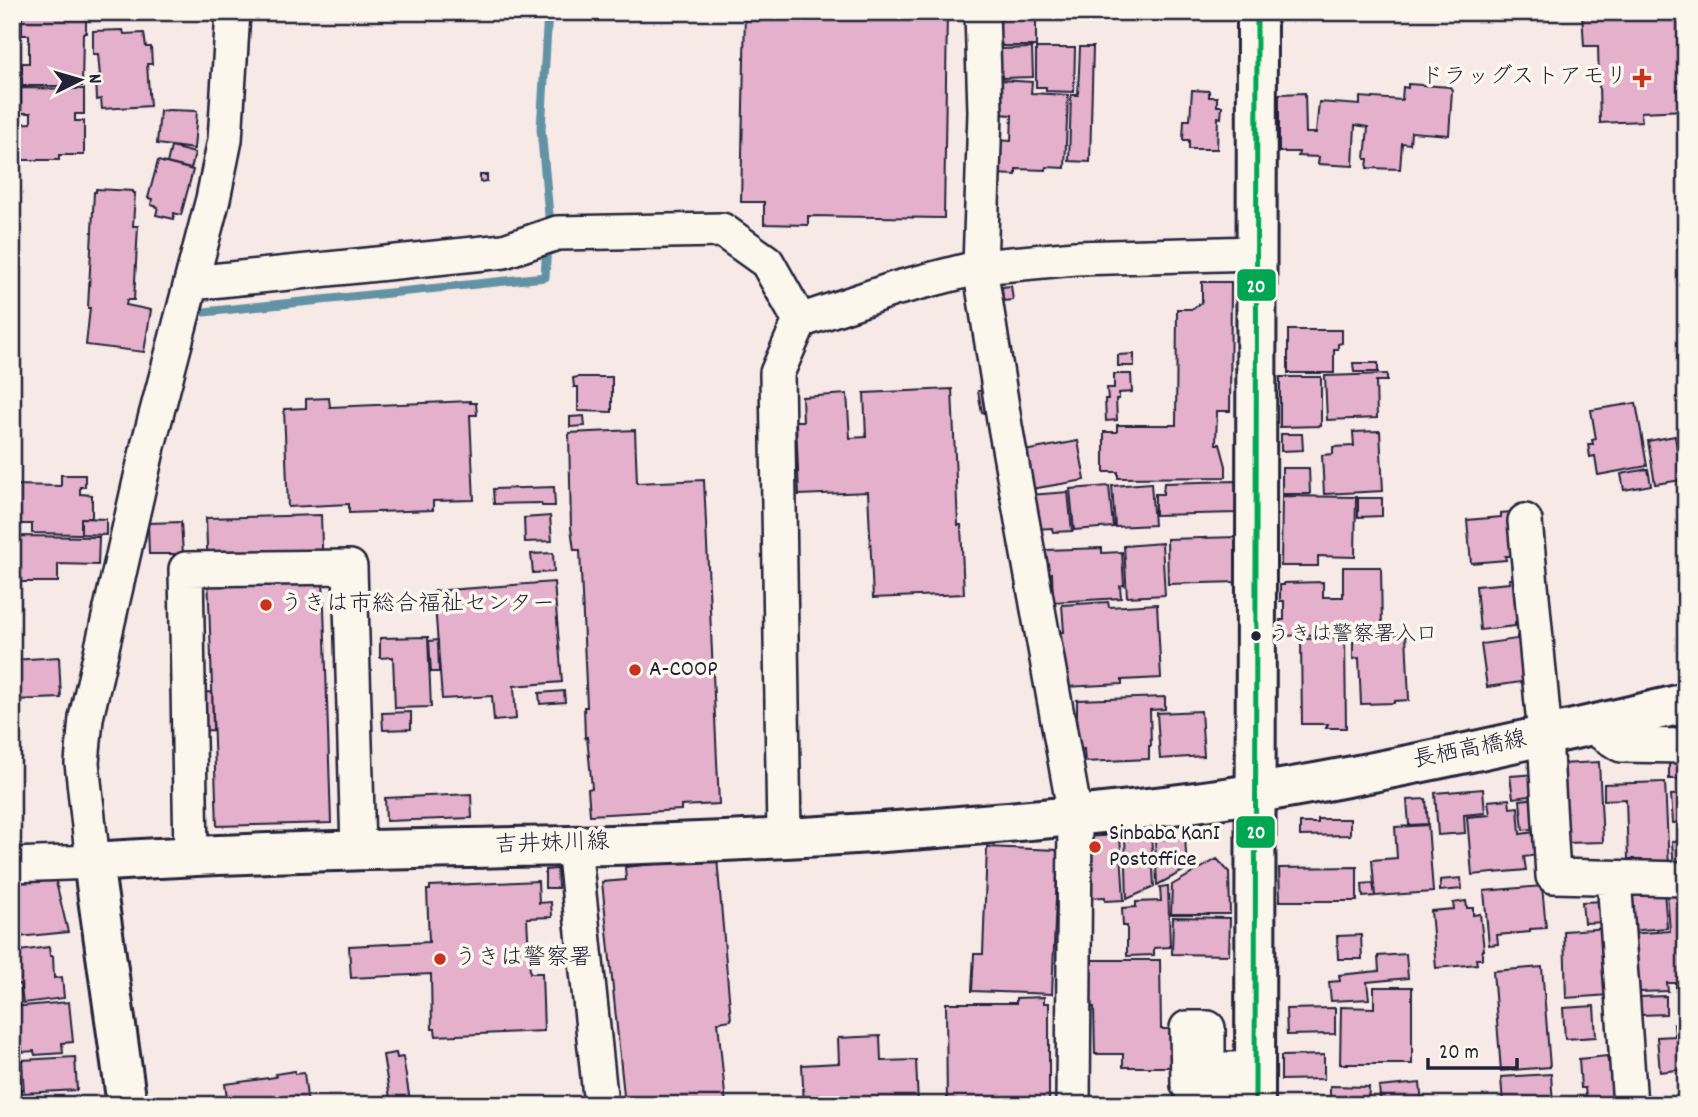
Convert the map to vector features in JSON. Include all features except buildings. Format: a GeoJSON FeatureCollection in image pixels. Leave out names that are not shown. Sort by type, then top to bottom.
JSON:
{"type":"FeatureCollection","features":[{"type":"Feature","properties":{"kind":"main road"},"geometry":{"type":"LineString","coordinates":[[1255,1086],[1257,12]]}},
{"type":"Feature","properties":{"kind":"main road","name":"長栖高橋線"},"geometry":{"type":"LineString","coordinates":[[1254,793],[1545,736],[1686,703]]}},
{"type":"Feature","properties":{"kind":"main road","name":"吉井妹川線"},"geometry":{"type":"LineString","coordinates":[[93,862],[191,855],[358,849],[574,846],[994,824],[1254,793]]}},
{"type":"Feature","properties":{"kind":"main road"},"geometry":{"type":"LineString","coordinates":[[93,862],[127,1105]]}},
{"type":"Feature","properties":{"kind":"street"},"geometry":{"type":"LineString","coordinates":[[12,865],[93,862],[82,763],[86,718],[149,442],[213,199],[225,140],[233,12]]}},
{"type":"Feature","properties":{"kind":"street"},"geometry":{"type":"LineString","coordinates":[[982,12],[985,112],[980,267],[1004,426],[1076,815],[1073,1105]]}},
{"type":"Feature","properties":{"kind":"street"},"geometry":{"type":"LineString","coordinates":[[191,284],[504,251],[557,233],[722,230],[767,261],[800,321]]}},
{"type":"Feature","properties":{"kind":"street"},"geometry":{"type":"LineString","coordinates":[[784,836],[777,373],[800,321],[894,289],[980,267],[1074,258],[1256,253]]}},
{"type":"Feature","properties":{"kind":"street"},"geometry":{"type":"LineString","coordinates":[[1525,521],[1545,736],[1553,876],[1686,879]]}},
{"type":"Feature","properties":{"kind":"street"},"geometry":{"type":"LineString","coordinates":[[191,855],[186,569],[350,567],[358,849]]}},
{"type":"Feature","properties":{"kind":"street"},"geometry":{"type":"LineString","coordinates":[[1589,725],[1621,745],[1686,746]]}},
{"type":"Feature","properties":{"kind":"street"},"geometry":{"type":"LineString","coordinates":[[574,846],[601,1105]]}},
{"type":"Feature","properties":{"kind":"street"},"geometry":{"type":"LineString","coordinates":[[1614,878],[1630,1105]]}},
{"type":"Feature","properties":{"kind":"waterway"},"geometry":{"type":"LineString","coordinates":[[548,12],[541,129],[548,230]]}},
{"type":"Feature","properties":{"kind":"waterway"},"geometry":{"type":"LineString","coordinates":[[204,312],[545,277],[547,244]]}},
{"type":"Feature","properties":{"kind":"transit line","name":"20"},"geometry":{"type":"LineString","coordinates":[[1255,1105],[1257,12]]}},
{"type":"Feature","properties":{"kind":"place","name":"ドラッグストアモリ"},"geometry":{"type":"Point","coordinates":[1642,78]}},
{"type":"Feature","properties":{"kind":"place","name":"うきは市総合福祉センター"},"geometry":{"type":"Point","coordinates":[266,605]}},
{"type":"Feature","properties":{"kind":"place","name":"うきは警察署入口"},"geometry":{"type":"Point","coordinates":[1256,636]}},
{"type":"Feature","properties":{"kind":"place","name":"A-COOP"},"geometry":{"type":"Point","coordinates":[635,670]}},
{"type":"Feature","properties":{"kind":"place","name":"Sinbaba KanI Postoffice"},"geometry":{"type":"Point","coordinates":[1095,847]}},
{"type":"Feature","properties":{"kind":"place","name":"うきは警察署"},"geometry":{"type":"Point","coordinates":[440,959]}}]}
